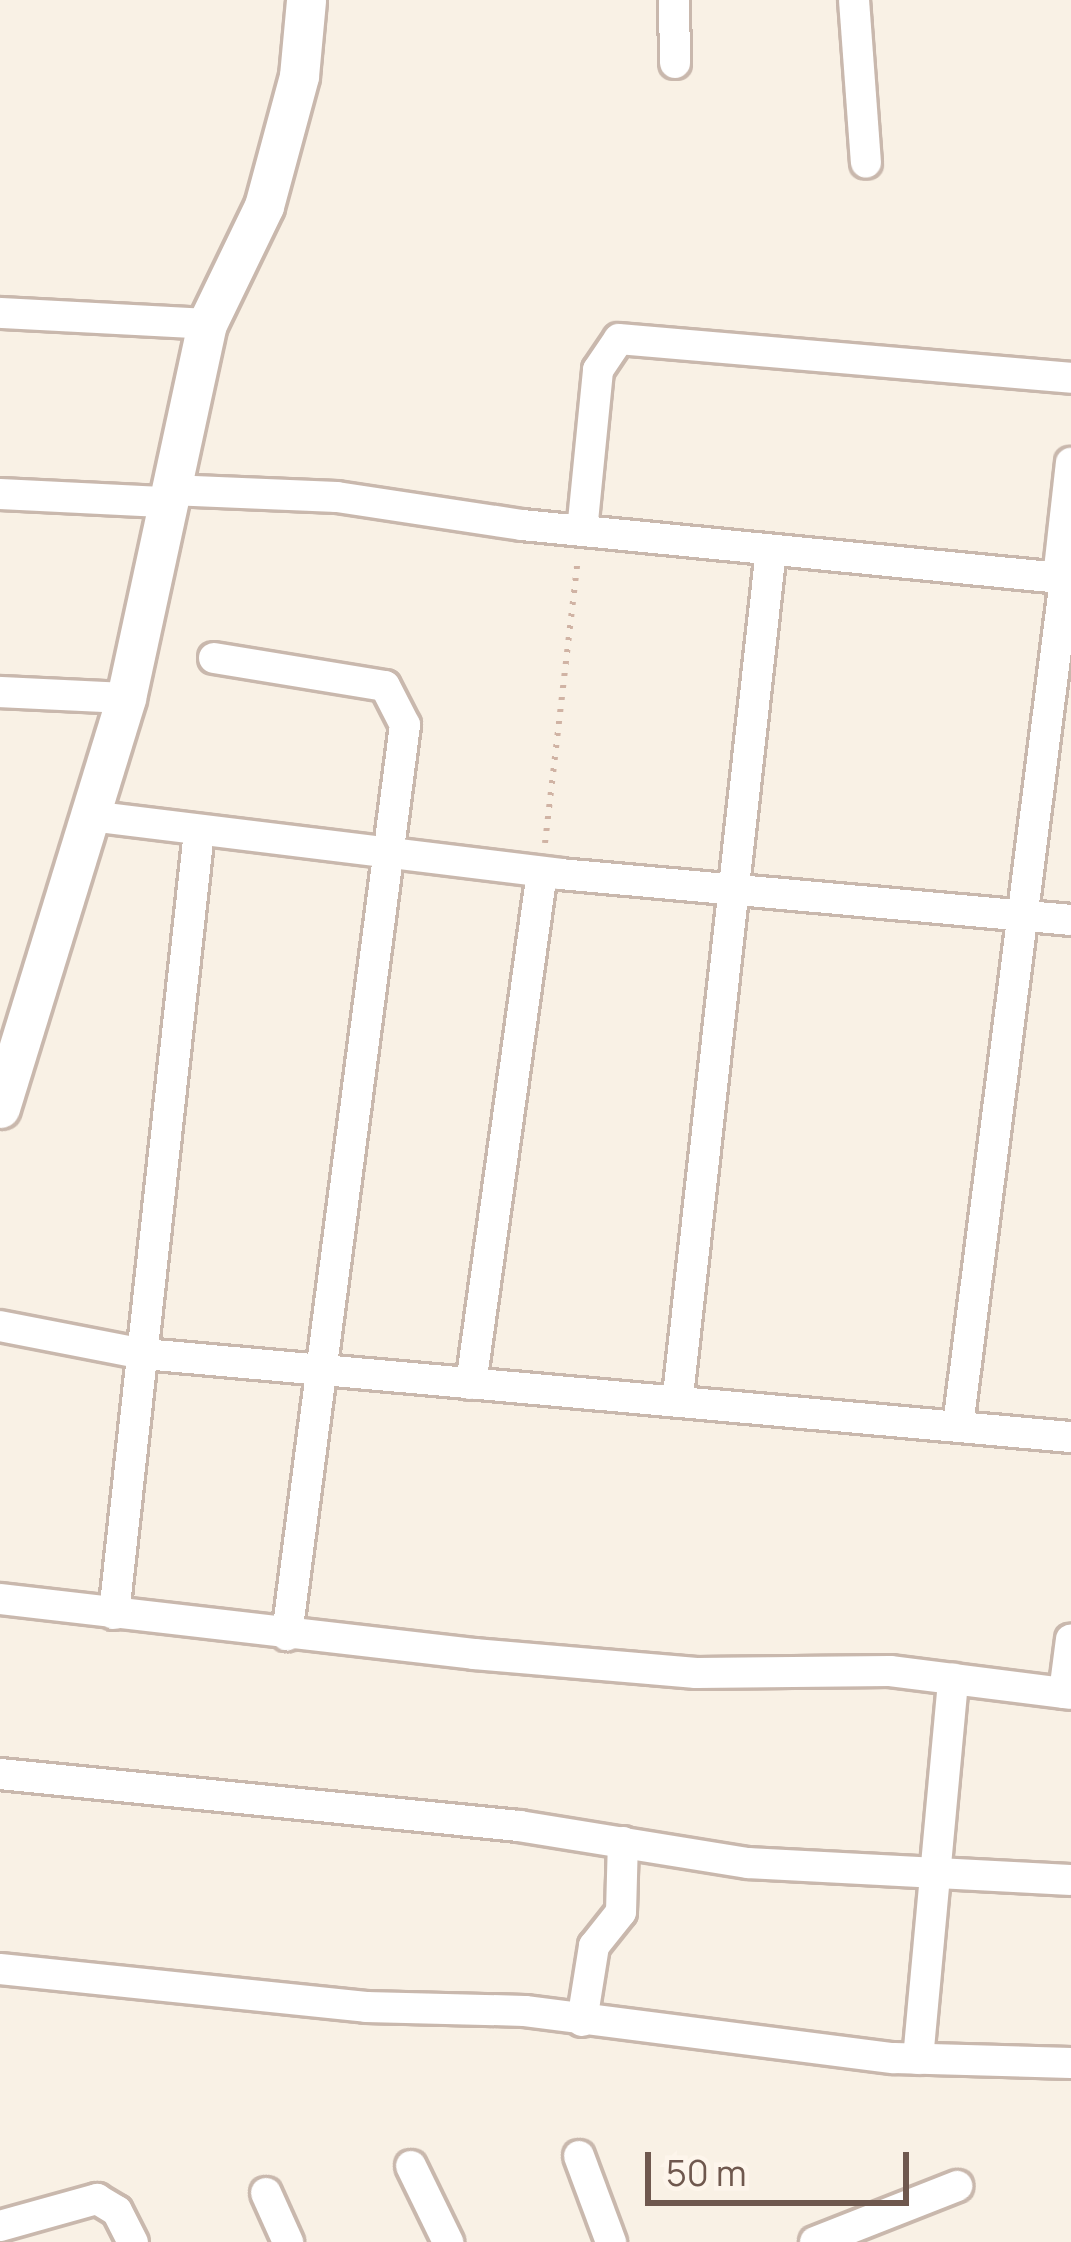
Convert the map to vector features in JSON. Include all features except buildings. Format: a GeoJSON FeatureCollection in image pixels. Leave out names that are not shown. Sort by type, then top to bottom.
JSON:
{"type":"FeatureCollection","features":[{"type":"Feature","properties":{"kind":"street"},"geometry":{"type":"LineString","coordinates":[[0,1108],[127,698],[166,496],[207,324],[264,206],[299,76],[306,0]]}},
{"type":"Feature","properties":{"kind":"street"},"geometry":{"type":"LineString","coordinates":[[674,0],[675,63]]}},
{"type":"Feature","properties":{"kind":"street"},"geometry":{"type":"LineString","coordinates":[[854,0],[866,163]]}},
{"type":"Feature","properties":{"kind":"street"},"geometry":{"type":"LineString","coordinates":[[0,313],[207,324]]}},
{"type":"Feature","properties":{"kind":"street"},"geometry":{"type":"LineString","coordinates":[[582,531],[598,370],[619,340],[1071,378]]}},
{"type":"Feature","properties":{"kind":"street"},"geometry":{"type":"LineString","coordinates":[[958,1426],[1016,915],[1065,579],[1071,464]]}},
{"type":"Feature","properties":{"kind":"street"},"geometry":{"type":"LineString","coordinates":[[0,494],[337,496],[582,531],[1065,579]]}},
{"type":"Feature","properties":{"kind":"street"},"geometry":{"type":"LineString","coordinates":[[677,1396],[739,890],[771,550]]}},
{"type":"Feature","properties":{"kind":"street"},"geometry":{"type":"LineString","coordinates":[[214,658],[396,694],[405,725],[316,1372],[287,1635]]}},
{"type":"Feature","properties":{"kind":"street"},"geometry":{"type":"LineString","coordinates":[[0,692],[127,698]]}},
{"type":"Feature","properties":{"kind":"street"},"geometry":{"type":"LineString","coordinates":[[90,816],[542,872],[1071,920]]}},
{"type":"Feature","properties":{"kind":"street"},"geometry":{"type":"LineString","coordinates":[[114,1615],[199,832]]}},
{"type":"Feature","properties":{"kind":"street"},"geometry":{"type":"LineString","coordinates":[[471,1384],[542,872]]}},
{"type":"Feature","properties":{"kind":"street"},"geometry":{"type":"LineString","coordinates":[[0,1326],[143,1354],[316,1372],[677,1396],[1071,1437]]}},
{"type":"Feature","properties":{"kind":"street"},"geometry":{"type":"LineString","coordinates":[[0,1599],[287,1635],[696,1672],[953,1679],[1067,1694],[1071,1640]]}},
{"type":"Feature","properties":{"kind":"street"},"geometry":{"type":"LineString","coordinates":[[918,2059],[940,1871],[953,1679]]}},
{"type":"Feature","properties":{"kind":"street"},"geometry":{"type":"LineString","coordinates":[[0,1774],[623,1842],[748,1862],[1071,1880]]}},
{"type":"Feature","properties":{"kind":"street"},"geometry":{"type":"LineString","coordinates":[[582,2021],[594,1946],[621,1912],[623,1842]]}},
{"type":"Feature","properties":{"kind":"street"},"geometry":{"type":"LineString","coordinates":[[0,1969],[582,2021],[918,2059],[1071,2062]]}},
{"type":"Feature","properties":{"kind":"street"},"geometry":{"type":"LineString","coordinates":[[579,2156],[611,2242]]}},
{"type":"Feature","properties":{"kind":"street"},"geometry":{"type":"LineString","coordinates":[[411,2166],[448,2242]]}},
{"type":"Feature","properties":{"kind":"street"},"geometry":{"type":"LineString","coordinates":[[815,2242],[957,2186]]}},
{"type":"Feature","properties":{"kind":"street"},"geometry":{"type":"LineString","coordinates":[[266,2194],[288,2242]]}},
{"type":"Feature","properties":{"kind":"street"},"geometry":{"type":"LineString","coordinates":[[0,2226],[97,2200],[117,2211],[133,2242]]}},
{"type":"Feature","properties":{"kind":"path"},"geometry":{"type":"LineString","coordinates":[[542,872],[582,531]]}}]}
